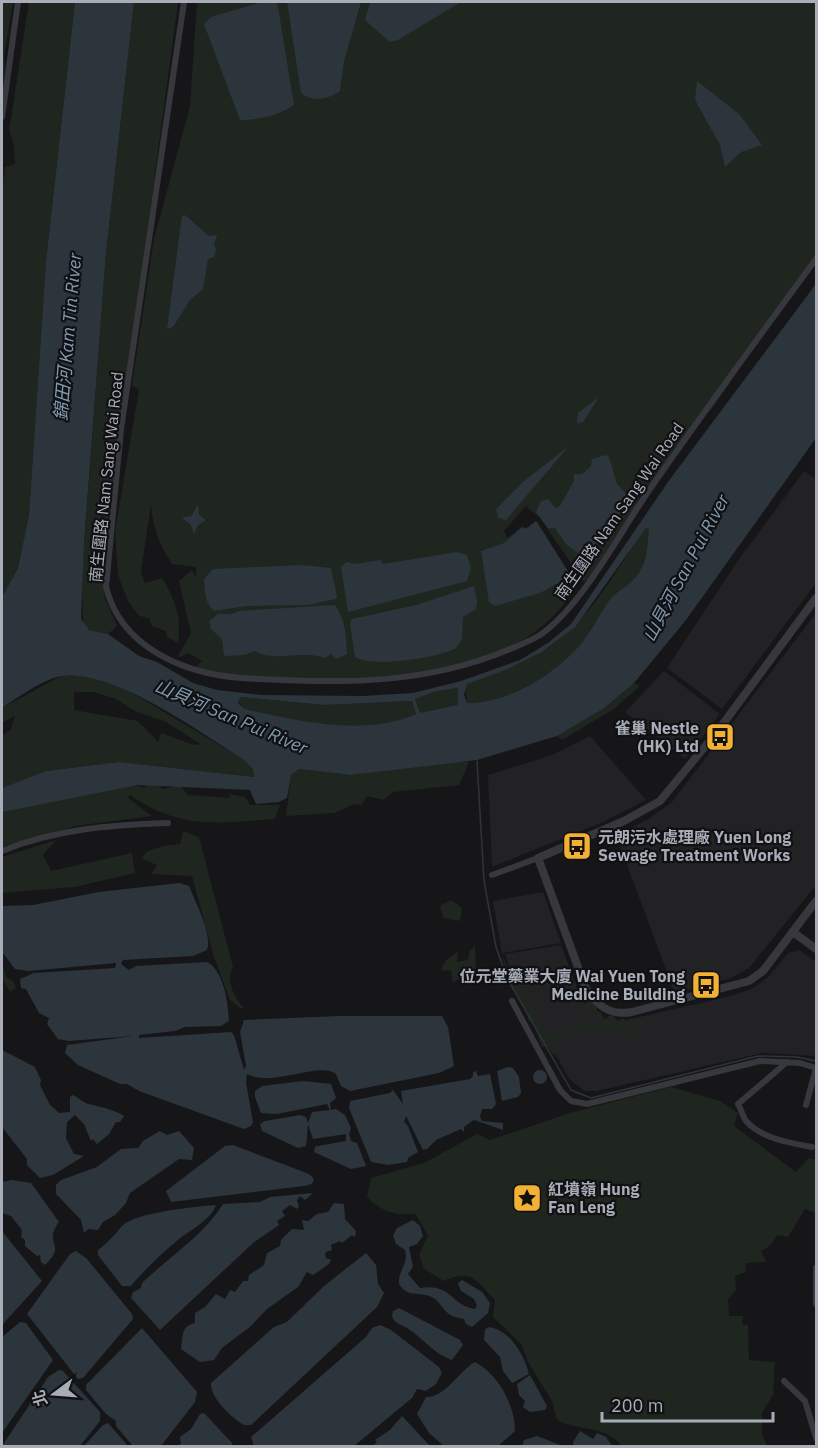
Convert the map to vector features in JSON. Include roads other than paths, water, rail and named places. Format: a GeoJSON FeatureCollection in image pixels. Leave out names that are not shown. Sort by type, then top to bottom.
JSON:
{"type":"FeatureCollection","features":[{"type":"Feature","properties":{"kind":"street"},"geometry":{"type":"LineString","coordinates":[[2,117],[18,2]]}},
{"type":"Feature","properties":{"kind":"street","name":"南生圍路 Nam Sang Wai Road"},"geometry":{"type":"LineString","coordinates":[[184,2],[121,429],[106,587],[114,612],[129,632],[168,659],[194,671],[213,676],[300,681],[374,681],[422,676],[476,662],[542,633],[558,620],[585,585],[661,474],[816,259]]}},
{"type":"Feature","properties":{"kind":"street"},"geometry":{"type":"LineString","coordinates":[[492,875],[538,858],[655,805],[717,732],[816,598]]}},
{"type":"Feature","properties":{"kind":"street"},"geometry":{"type":"LineString","coordinates":[[2,851],[76,830],[116,824],[168,823]]}},
{"type":"Feature","properties":{"kind":"street"},"geometry":{"type":"LineString","coordinates":[[538,858],[586,989],[598,1005],[614,1013],[632,1012],[749,981],[763,971],[816,902]]}},
{"type":"Feature","properties":{"kind":"street"},"geometry":{"type":"LineString","coordinates":[[793,932],[816,950]]}},
{"type":"Feature","properties":{"kind":"street"},"geometry":{"type":"LineString","coordinates":[[512,1000],[560,1090],[575,1103],[587,1104],[749,1063],[787,1062],[816,1068],[806,1105]]}},
{"type":"Feature","properties":{"kind":"street"},"geometry":{"type":"LineString","coordinates":[[787,1062],[738,1104],[746,1121],[766,1134],[779,1141],[812,1147]]}},
{"type":"Feature","properties":{"kind":"street"},"geometry":{"type":"LineString","coordinates":[[816,1268],[816,1304]]}},
{"type":"Feature","properties":{"kind":"street"},"geometry":{"type":"LineString","coordinates":[[784,1381],[805,1401],[816,1438]]}},
{"type":"Feature","properties":{"kind":"water"},"geometry":{"type":"Polygon","coordinates":[[[75,2],[134,2],[106,253],[84,543],[81,619],[89,630],[108,634],[139,656],[157,662],[193,683],[217,690],[261,695],[363,696],[413,693],[461,681],[520,660],[548,643],[571,624],[668,482],[816,284],[816,438],[686,620],[634,683],[603,709],[557,736],[477,760],[351,775],[299,769],[291,775],[287,798],[279,802],[256,804],[250,790],[137,785],[2,812],[2,788],[46,771],[119,762],[254,777],[253,769],[243,759],[156,705],[106,682],[83,676],[62,676],[31,689],[2,708],[2,597],[18,568],[29,515],[46,261],[75,2]],[[646,528],[575,627],[542,652],[508,669],[467,684],[464,695],[467,703],[483,702],[515,692],[545,676],[571,655],[586,638],[609,601],[640,571],[647,551],[649,529],[646,528]],[[458,688],[437,691],[415,699],[420,713],[458,705],[458,688]],[[240,697],[238,703],[245,709],[330,725],[375,725],[416,714],[412,701],[324,705],[240,697]]]}},
{"type":"Feature","properties":{"kind":"water"},"geometry":{"type":"Polygon","coordinates":[[[262,2],[276,2],[278,7],[294,105],[268,117],[240,120],[204,24],[211,17],[262,2]]]}},
{"type":"Feature","properties":{"kind":"water"},"geometry":{"type":"Polygon","coordinates":[[[287,2],[361,2],[344,61],[340,91],[335,94],[316,99],[301,93],[287,2]]]}},
{"type":"Feature","properties":{"kind":"water"},"geometry":{"type":"Polygon","coordinates":[[[370,2],[461,2],[398,40],[390,42],[365,20],[370,2]]]}},
{"type":"Feature","properties":{"kind":"water"},"geometry":{"type":"Polygon","coordinates":[[[697,81],[739,114],[762,145],[741,152],[725,167],[720,145],[695,100],[697,81]]]}},
{"type":"Feature","properties":{"kind":"water"},"geometry":{"type":"Polygon","coordinates":[[[185,215],[209,236],[217,235],[214,244],[216,249],[214,257],[208,259],[203,289],[190,300],[173,327],[167,329],[182,216],[185,215]]]}},
{"type":"Feature","properties":{"kind":"water"},"geometry":{"type":"Polygon","coordinates":[[[599,397],[583,422],[577,423],[578,413],[599,397]]]}},
{"type":"Feature","properties":{"kind":"water"},"geometry":{"type":"Polygon","coordinates":[[[569,446],[506,520],[498,518],[496,509],[523,482],[569,446]]]}},
{"type":"Feature","properties":{"kind":"water"},"geometry":{"type":"Polygon","coordinates":[[[606,455],[609,457],[617,484],[630,498],[583,567],[579,564],[579,554],[566,544],[555,528],[548,528],[536,512],[541,501],[548,499],[555,508],[560,506],[574,481],[574,474],[582,474],[591,466],[592,459],[606,455]]]}},
{"type":"Feature","properties":{"kind":"water"},"geometry":{"type":"Polygon","coordinates":[[[198,505],[199,515],[206,520],[198,525],[194,534],[191,525],[182,518],[191,516],[198,505]]]}},
{"type":"Feature","properties":{"kind":"water"},"geometry":{"type":"Polygon","coordinates":[[[536,521],[571,576],[540,593],[495,606],[489,602],[481,551],[504,543],[522,527],[526,529],[536,521]]]}},
{"type":"Feature","properties":{"kind":"water"},"geometry":{"type":"Polygon","coordinates":[[[457,552],[467,555],[471,568],[467,581],[348,612],[341,567],[347,562],[355,564],[381,560],[383,564],[457,552]]]}},
{"type":"Feature","properties":{"kind":"water"},"geometry":{"type":"Polygon","coordinates":[[[302,565],[331,568],[336,599],[308,605],[246,606],[214,611],[207,601],[204,579],[213,569],[302,565]]]}},
{"type":"Feature","properties":{"kind":"water"},"geometry":{"type":"Polygon","coordinates":[[[474,586],[476,609],[463,617],[462,639],[456,648],[421,658],[390,662],[376,662],[355,657],[350,624],[352,619],[416,605],[474,586]]]}},
{"type":"Feature","properties":{"kind":"water"},"geometry":{"type":"Polygon","coordinates":[[[335,605],[346,635],[347,654],[336,659],[331,654],[325,658],[307,655],[271,656],[255,651],[244,655],[224,656],[222,639],[211,629],[209,621],[218,614],[232,614],[239,611],[335,605]]]}},
{"type":"Feature","properties":{"kind":"water"},"geometry":{"type":"Polygon","coordinates":[[[179,883],[189,886],[199,909],[208,936],[207,950],[193,956],[123,960],[121,964],[129,970],[136,966],[207,962],[213,966],[221,980],[229,1021],[221,1026],[185,1027],[175,1031],[139,1035],[139,1038],[231,1032],[234,1035],[244,1070],[246,1066],[240,1032],[244,1020],[340,1016],[442,1016],[448,1027],[454,1066],[439,1073],[350,1091],[341,1086],[336,1074],[328,1071],[319,1070],[269,1078],[247,1074],[246,1083],[253,1122],[251,1126],[244,1129],[139,1091],[127,1084],[120,1084],[78,1065],[65,1053],[67,1045],[133,1036],[69,1041],[58,1039],[47,1024],[49,1018],[39,1013],[26,989],[21,988],[20,979],[34,973],[115,968],[116,963],[28,971],[15,969],[2,952],[2,906],[33,905],[99,892],[179,883]]]}},
{"type":"Feature","properties":{"kind":"water"},"geometry":{"type":"Polygon","coordinates":[[[2,1050],[35,1067],[41,1080],[40,1085],[50,1105],[59,1113],[70,1112],[70,1097],[73,1095],[88,1104],[124,1116],[97,1144],[93,1139],[91,1141],[84,1124],[75,1115],[67,1122],[66,1138],[74,1154],[84,1156],[53,1175],[40,1178],[27,1165],[27,1159],[2,1127],[2,1050]]]}},
{"type":"Feature","properties":{"kind":"water"},"geometry":{"type":"Polygon","coordinates":[[[508,1067],[513,1068],[519,1077],[521,1093],[518,1097],[502,1101],[497,1071],[508,1067]]]}},
{"type":"Feature","properties":{"kind":"water"},"geometry":{"type":"Polygon","coordinates":[[[537,1070],[543,1070],[547,1077],[543,1084],[537,1084],[533,1080],[533,1074],[537,1070]]]}},
{"type":"Feature","properties":{"kind":"water"},"geometry":{"type":"Polygon","coordinates":[[[476,1071],[478,1076],[490,1074],[496,1104],[492,1109],[482,1109],[480,1117],[482,1121],[503,1123],[503,1130],[474,1120],[464,1127],[464,1132],[461,1129],[436,1140],[423,1150],[406,1116],[404,1122],[408,1126],[418,1152],[408,1158],[407,1162],[388,1165],[371,1162],[349,1108],[350,1101],[390,1093],[393,1090],[403,1104],[401,1091],[470,1079],[476,1071]]]}},
{"type":"Feature","properties":{"kind":"water"},"geometry":{"type":"Polygon","coordinates":[[[303,1081],[331,1084],[336,1098],[330,1103],[331,1110],[336,1109],[345,1115],[351,1128],[349,1134],[351,1141],[357,1143],[366,1166],[351,1169],[314,1152],[315,1147],[346,1141],[346,1134],[313,1139],[308,1124],[306,1146],[298,1148],[262,1131],[260,1124],[265,1121],[300,1115],[306,1117],[308,1123],[312,1112],[330,1110],[327,1104],[277,1114],[261,1113],[255,1091],[262,1086],[303,1081]]]}},
{"type":"Feature","properties":{"kind":"water"},"geometry":{"type":"Polygon","coordinates":[[[160,1131],[167,1135],[179,1131],[194,1148],[192,1160],[179,1159],[130,1193],[126,1203],[115,1215],[103,1222],[98,1230],[88,1229],[84,1233],[81,1220],[56,1194],[56,1185],[61,1180],[97,1167],[121,1149],[138,1148],[143,1141],[160,1131]]]}},
{"type":"Feature","properties":{"kind":"water"},"geometry":{"type":"Polygon","coordinates":[[[233,1145],[309,1174],[314,1179],[312,1184],[171,1202],[166,1191],[225,1146],[233,1145]]]}},
{"type":"Feature","properties":{"kind":"water"},"geometry":{"type":"Polygon","coordinates":[[[12,1180],[31,1183],[59,1222],[53,1235],[54,1252],[45,1265],[41,1262],[40,1255],[37,1256],[25,1246],[25,1240],[21,1237],[22,1230],[11,1216],[2,1213],[2,1182],[12,1180]]]}},
{"type":"Feature","properties":{"kind":"water"},"geometry":{"type":"Polygon","coordinates":[[[313,1193],[305,1200],[300,1196],[297,1200],[299,1206],[297,1209],[290,1205],[282,1211],[285,1216],[277,1221],[279,1225],[253,1243],[160,1330],[131,1298],[133,1292],[141,1288],[142,1283],[206,1226],[223,1204],[260,1202],[270,1197],[313,1193]]]}},
{"type":"Feature","properties":{"kind":"water"},"geometry":{"type":"Polygon","coordinates":[[[334,1203],[344,1204],[345,1219],[356,1231],[355,1237],[352,1235],[342,1243],[340,1241],[331,1245],[332,1250],[326,1252],[325,1256],[331,1259],[329,1264],[313,1275],[307,1272],[298,1287],[267,1309],[251,1326],[222,1348],[214,1360],[200,1362],[181,1349],[185,1329],[195,1323],[195,1313],[205,1307],[216,1294],[225,1299],[230,1290],[235,1292],[243,1281],[248,1281],[249,1275],[264,1265],[267,1253],[280,1246],[281,1240],[292,1229],[304,1230],[302,1220],[308,1221],[317,1214],[328,1212],[334,1203]]]}},
{"type":"Feature","properties":{"kind":"water"},"geometry":{"type":"Polygon","coordinates":[[[216,1205],[205,1220],[165,1251],[131,1286],[122,1286],[98,1255],[98,1250],[128,1221],[166,1211],[216,1205]]]}},
{"type":"Feature","properties":{"kind":"water"},"geometry":{"type":"Polygon","coordinates":[[[413,1220],[420,1226],[423,1236],[417,1244],[409,1247],[413,1267],[408,1274],[420,1288],[431,1287],[445,1291],[460,1303],[475,1309],[477,1305],[474,1299],[461,1291],[458,1283],[462,1280],[482,1292],[490,1303],[488,1313],[472,1327],[466,1324],[464,1319],[446,1312],[434,1298],[405,1291],[399,1284],[406,1255],[405,1250],[396,1244],[393,1236],[397,1228],[413,1220]]]}},
{"type":"Feature","properties":{"kind":"water"},"geometry":{"type":"Polygon","coordinates":[[[2,1231],[42,1281],[2,1325],[2,1231]]]}},
{"type":"Feature","properties":{"kind":"water"},"geometry":{"type":"Polygon","coordinates":[[[76,1251],[87,1259],[132,1314],[133,1319],[83,1378],[78,1379],[27,1314],[70,1254],[76,1251]]]}},
{"type":"Feature","properties":{"kind":"water"},"geometry":{"type":"Polygon","coordinates":[[[366,1253],[376,1265],[378,1284],[384,1293],[377,1307],[251,1425],[244,1425],[234,1418],[214,1395],[211,1383],[274,1327],[287,1322],[324,1286],[366,1253]]]}},
{"type":"Feature","properties":{"kind":"water"},"geometry":{"type":"Polygon","coordinates":[[[399,1308],[460,1340],[463,1345],[452,1360],[440,1354],[395,1321],[392,1317],[393,1311],[399,1308]]]}},
{"type":"Feature","properties":{"kind":"water"},"geometry":{"type":"Polygon","coordinates":[[[20,1322],[26,1323],[53,1360],[2,1433],[2,1337],[20,1322]]]}},
{"type":"Feature","properties":{"kind":"water"},"geometry":{"type":"Polygon","coordinates":[[[380,1325],[391,1330],[439,1367],[442,1373],[436,1384],[426,1391],[417,1389],[412,1398],[354,1446],[254,1446],[251,1437],[366,1337],[372,1328],[380,1325]]]}},
{"type":"Feature","properties":{"kind":"water"},"geometry":{"type":"Polygon","coordinates":[[[490,1327],[504,1333],[515,1344],[524,1359],[529,1374],[512,1383],[503,1371],[500,1357],[484,1340],[485,1329],[490,1327]]]}},
{"type":"Feature","properties":{"kind":"water"},"geometry":{"type":"Polygon","coordinates":[[[142,1328],[197,1392],[195,1402],[161,1446],[133,1446],[116,1426],[116,1421],[106,1414],[86,1390],[86,1385],[142,1328]]]}},
{"type":"Feature","properties":{"kind":"water"},"geometry":{"type":"Polygon","coordinates":[[[475,1362],[491,1374],[504,1391],[512,1411],[515,1431],[498,1446],[444,1446],[429,1433],[417,1414],[426,1397],[446,1389],[475,1362]]]}},
{"type":"Feature","properties":{"kind":"water"},"geometry":{"type":"Polygon","coordinates":[[[59,1370],[63,1371],[100,1412],[100,1421],[80,1446],[2,1446],[48,1377],[59,1370]]]}},
{"type":"Feature","properties":{"kind":"water"},"geometry":{"type":"Polygon","coordinates":[[[530,1375],[547,1406],[545,1410],[530,1412],[523,1407],[525,1401],[519,1395],[517,1384],[530,1375]]]}},
{"type":"Feature","properties":{"kind":"water"},"geometry":{"type":"Polygon","coordinates":[[[204,1413],[232,1443],[232,1446],[175,1446],[181,1444],[180,1437],[191,1429],[200,1414],[204,1413]]]}},
{"type":"Feature","properties":{"kind":"water"},"geometry":{"type":"Polygon","coordinates":[[[402,1416],[430,1446],[373,1446],[377,1442],[375,1440],[390,1430],[402,1416]]]}},
{"type":"Feature","properties":{"kind":"water"},"geometry":{"type":"Polygon","coordinates":[[[108,1423],[128,1446],[84,1446],[103,1425],[108,1423]]]}},
{"type":"Feature","properties":{"kind":"water"},"geometry":{"type":"Polygon","coordinates":[[[580,1431],[593,1439],[597,1433],[606,1437],[612,1446],[574,1446],[573,1442],[580,1431]]]}},
{"type":"Feature","properties":{"kind":"water"},"geometry":{"type":"Polygon","coordinates":[[[537,1436],[563,1446],[522,1446],[524,1440],[537,1436]]]}},
{"type":"Feature","properties":{"kind":"waterway"},"geometry":{"type":"LineString","coordinates":[[477,761],[484,881],[496,947],[507,978],[571,1090],[591,1098],[758,1056],[797,1057],[816,1061]]}},
{"type":"Feature","properties":{"kind":"place","name":"雀巢 Nestle (HK) Ltd"},"geometry":{"type":"Point","coordinates":[720,737]}},
{"type":"Feature","properties":{"kind":"place","name":"元朗污水處理廠 Yuen Long Sewage Treatment Works"},"geometry":{"type":"Point","coordinates":[577,846]}},
{"type":"Feature","properties":{"kind":"place","name":"位元堂藥業大廈 Wai Yuen Tong Medicine Building"},"geometry":{"type":"Point","coordinates":[706,985]}},
{"type":"Feature","properties":{"kind":"place","name":"紅墳嶺 Hung Fan Leng"},"geometry":{"type":"Point","coordinates":[527,1198]}},
{"type":"Feature","properties":{"kind":"water label","name":"錦田河 Kam Tin River"},"geometry":{"type":"Point","coordinates":[68,337]}},
{"type":"Feature","properties":{"kind":"water label","name":"山貝河 San Pui River"},"geometry":{"type":"Point","coordinates":[686,568]}},
{"type":"Feature","properties":{"kind":"water label","name":"山貝河 San Pui River"},"geometry":{"type":"Point","coordinates":[231,717]}}]}
